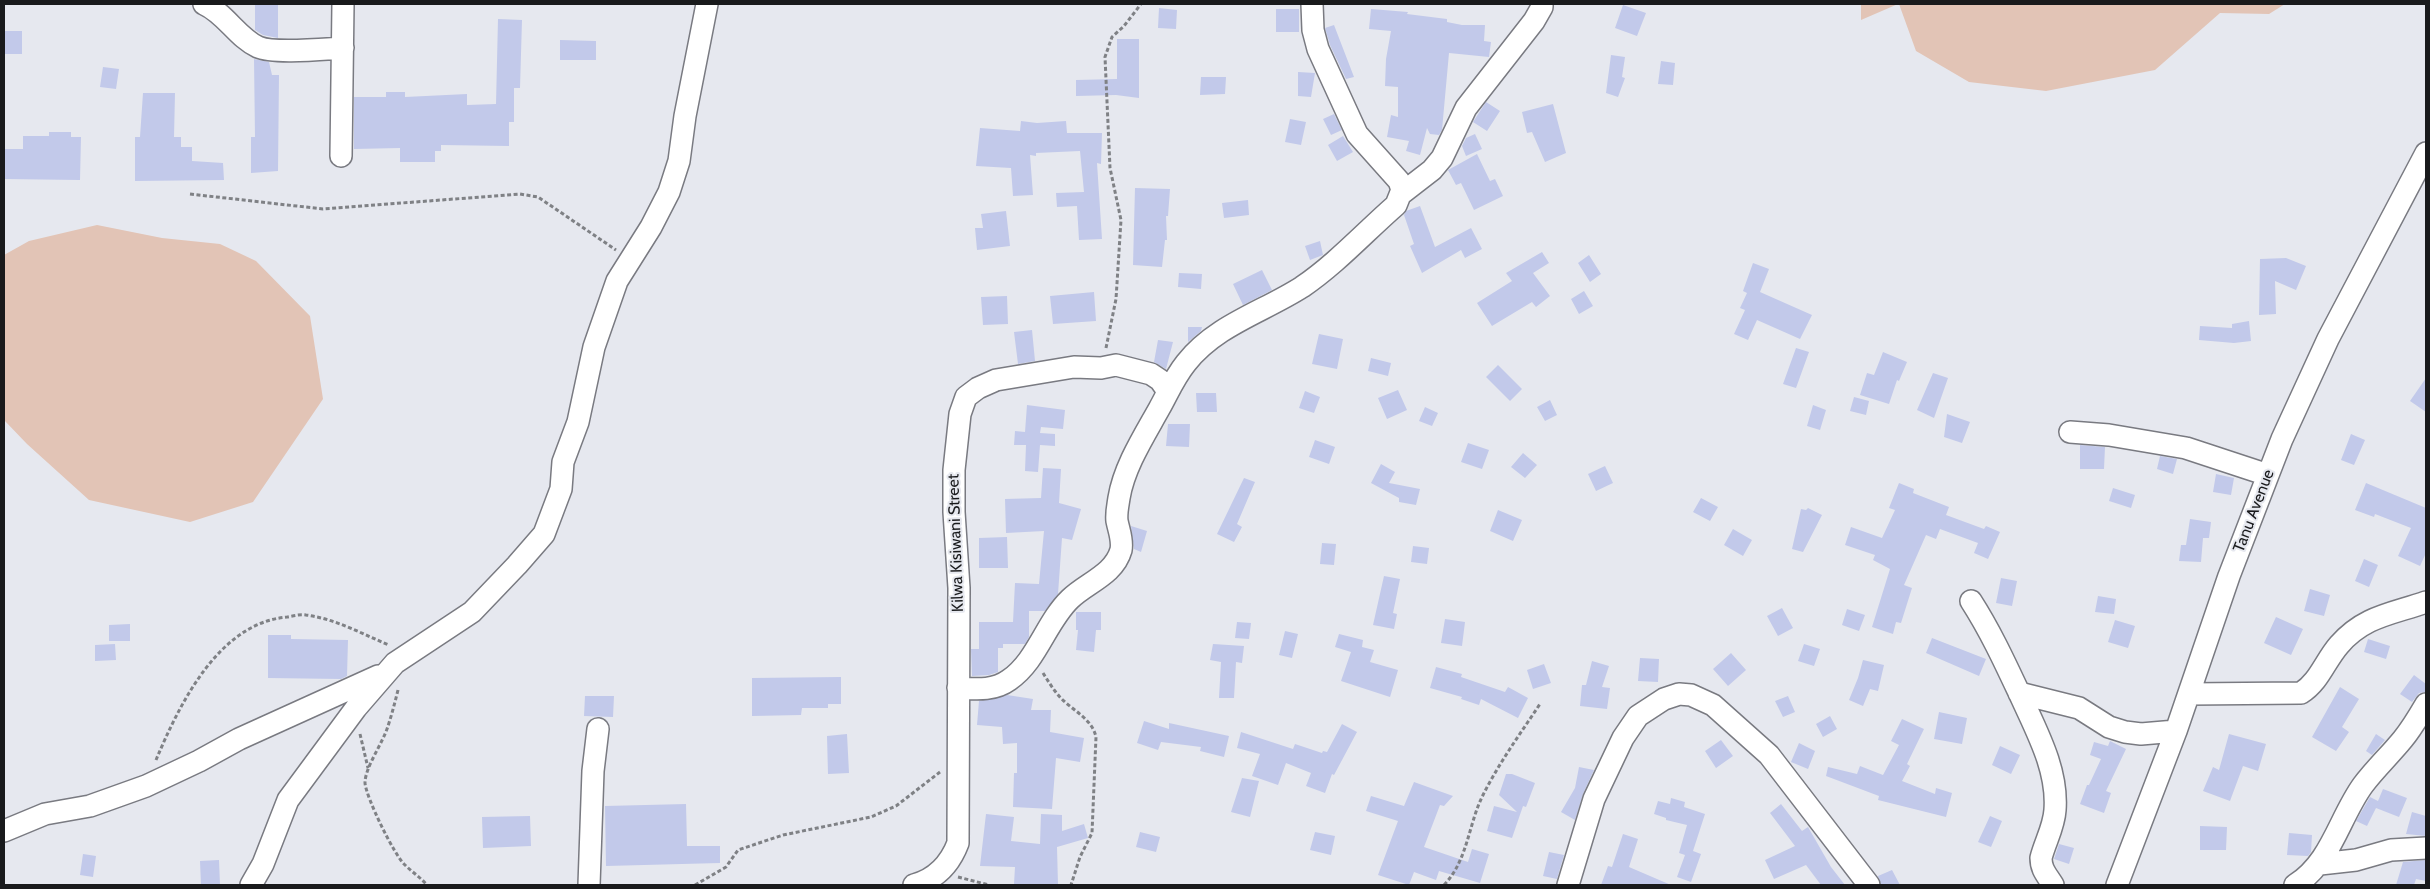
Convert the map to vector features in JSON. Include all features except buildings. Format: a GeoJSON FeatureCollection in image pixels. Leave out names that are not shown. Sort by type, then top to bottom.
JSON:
{"type":"FeatureCollection","features":[{"type":"Feature","properties":{"kind":"street"},"geometry":{"type":"LineString","coordinates":[[204,4],[214,8],[258,47],[273,49],[343,48]]}},
{"type":"Feature","properties":{"kind":"street"},"geometry":{"type":"LineString","coordinates":[[341,156],[343,4]]}},
{"type":"Feature","properties":{"kind":"street"},"geometry":{"type":"LineString","coordinates":[[251,885],[263,864],[288,800],[335,740],[356,708],[393,679],[395,663],[472,612],[544,534],[561,489],[563,462],[578,422],[594,347],[616,281],[628,259],[651,227],[669,192],[679,160],[685,116],[707,4]]}},
{"type":"Feature","properties":{"kind":"street"},"geometry":{"type":"LineString","coordinates":[[1312,4],[1314,30],[1325,65],[1357,134],[1399,181],[1401,194]]}},
{"type":"Feature","properties":{"kind":"street"},"geometry":{"type":"LineString","coordinates":[[958,688],[994,688],[1020,671],[1069,599],[1104,575],[1117,560],[1121,550],[1121,536],[1117,520],[1120,491],[1140,444],[1167,390],[1186,362],[1208,341],[1320,274],[1396,205],[1401,194],[1432,170],[1442,158],[1466,108],[1534,21],[1542,4]]}},
{"type":"Feature","properties":{"kind":"street","name":"Tanu Avenue"},"geometry":{"type":"LineString","coordinates":[[2117,885],[2176,731],[2229,576],[2282,439],[2328,339],[2426,153]]}},
{"type":"Feature","properties":{"kind":"street","name":"Kilwa Kisiwani Street"},"geometry":{"type":"LineString","coordinates":[[914,885],[942,870],[958,842],[959,588],[954,512],[954,470],[960,414],[966,397],[978,388],[996,380],[1074,367],[1101,368],[1116,364],[1151,374],[1160,380],[1167,390]]}},
{"type":"Feature","properties":{"kind":"street"},"geometry":{"type":"LineString","coordinates":[[2070,432],[2109,434],[2186,448],[2268,475]]}},
{"type":"Feature","properties":{"kind":"street"},"geometry":{"type":"LineString","coordinates":[[1971,601],[1992,634],[2048,760],[2053,779],[2055,811],[2041,858],[2043,872],[2054,885]]}},
{"type":"Feature","properties":{"kind":"street"},"geometry":{"type":"LineString","coordinates":[[2189,694],[2301,693],[2316,679],[2339,645],[2359,626],[2375,617],[2426,602]]}},
{"type":"Feature","properties":{"kind":"street"},"geometry":{"type":"LineString","coordinates":[[4,831],[45,814],[90,806],[146,786],[199,761],[239,739],[338,696],[393,679]]}},
{"type":"Feature","properties":{"kind":"street"},"geometry":{"type":"LineString","coordinates":[[2019,693],[2079,708],[2109,727],[2125,732],[2141,734],[2176,731]]}},
{"type":"Feature","properties":{"kind":"street"},"geometry":{"type":"LineString","coordinates":[[1568,885],[1594,799],[1623,738],[1638,716],[1664,699],[1679,694],[1690,695],[1713,706],[1769,755],[1868,885]]}},
{"type":"Feature","properties":{"kind":"street"},"geometry":{"type":"LineString","coordinates":[[2295,885],[2306,878],[2320,864],[2363,785],[2403,738],[2426,704]]}},
{"type":"Feature","properties":{"kind":"street"},"geometry":{"type":"LineString","coordinates":[[589,885],[593,771],[598,729]]}},
{"type":"Feature","properties":{"kind":"street"},"geometry":{"type":"LineString","coordinates":[[2320,864],[2356,860],[2391,850],[2426,848]]}},
{"type":"Feature","properties":{"kind":"path"},"geometry":{"type":"LineString","coordinates":[[1101,368],[1116,299],[1120,220],[1110,168],[1105,57],[1112,36],[1124,26],[1141,4]]}},
{"type":"Feature","properties":{"kind":"path"},"geometry":{"type":"LineString","coordinates":[[190,194],[323,209],[520,194],[538,197],[628,259]]}},
{"type":"Feature","properties":{"kind":"path"},"geometry":{"type":"LineString","coordinates":[[146,786],[163,743],[182,707],[210,663],[230,640],[242,631],[277,618],[305,615],[353,628],[391,646],[413,652]]}},
{"type":"Feature","properties":{"kind":"path"},"geometry":{"type":"LineString","coordinates":[[1032,653],[1059,697],[1088,721],[1096,737],[1092,833],[1080,857],[1071,885]]}},
{"type":"Feature","properties":{"kind":"path"},"geometry":{"type":"LineString","coordinates":[[393,679],[388,726],[379,749],[368,768],[365,782],[368,795],[393,847],[404,864],[427,885]]}},
{"type":"Feature","properties":{"kind":"path"},"geometry":{"type":"LineString","coordinates":[[1444,885],[1456,871],[1483,795],[1495,773],[1540,704]]}},
{"type":"Feature","properties":{"kind":"path"},"geometry":{"type":"LineString","coordinates":[[356,708],[362,749],[368,768]]}},
{"type":"Feature","properties":{"kind":"path"},"geometry":{"type":"LineString","coordinates":[[695,885],[726,867],[738,850],[753,844],[811,828],[871,817],[896,806],[957,758]]}},
{"type":"Feature","properties":{"kind":"shaded area"},"geometry":{"type":"Polygon","coordinates":[[[1861,4],[1898,4],[1861,20],[1861,4]]]}},
{"type":"Feature","properties":{"kind":"shaded area"},"geometry":{"type":"Polygon","coordinates":[[[1899,4],[2285,4],[2269,14],[2220,13],[2155,70],[2046,91],[1969,82],[1916,51],[1899,4]]]}},
{"type":"Feature","properties":{"kind":"shaded area"},"geometry":{"type":"Polygon","coordinates":[[[97,225],[162,238],[220,244],[256,261],[310,316],[323,399],[253,502],[190,522],[89,500],[27,444],[4,420],[4,255],[29,241],[97,225]]]}}]}
